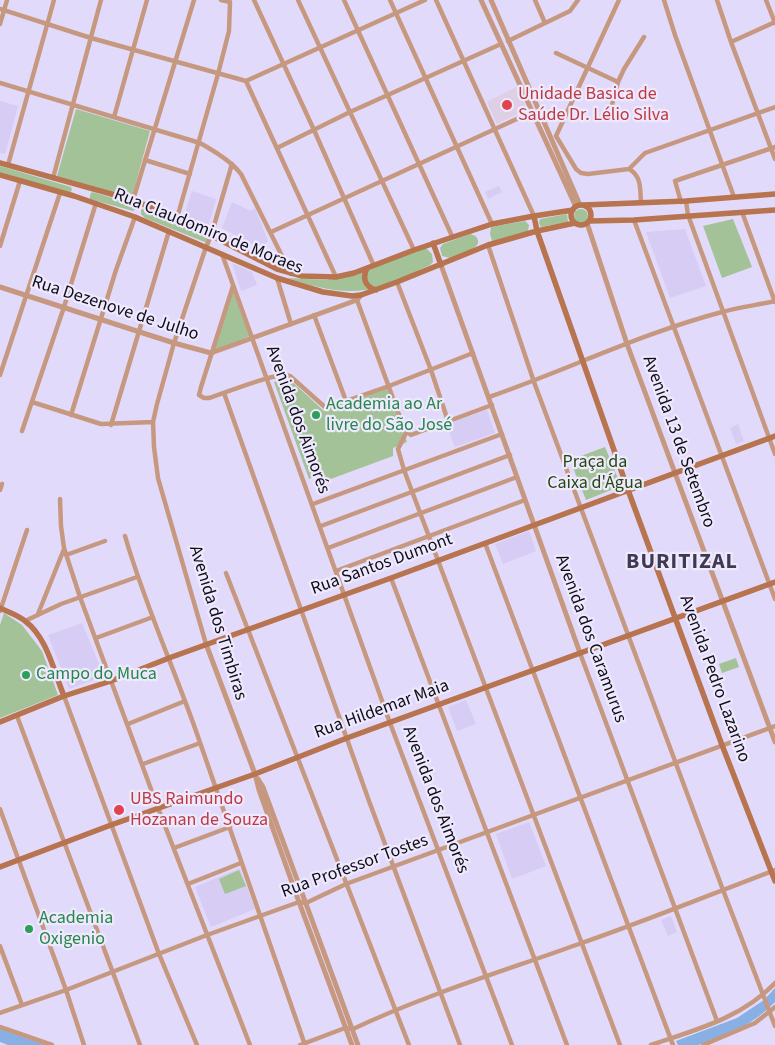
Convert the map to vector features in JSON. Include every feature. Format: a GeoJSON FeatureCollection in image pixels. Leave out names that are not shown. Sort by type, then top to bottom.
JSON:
{"type":"FeatureCollection","features":[{"type":"Feature","properties":{"kind":"main road","name":"Rua Claudomiro de Moraes"},"geometry":{"type":"LineString","coordinates":[[0,163],[132,200],[177,218],[265,264],[290,274],[302,276],[336,276],[374,266],[452,236],[492,224],[578,207],[683,202],[775,194]]}},
{"type":"Feature","properties":{"kind":"main road","name":"Rua Claudomiro de Moraes"},"geometry":{"type":"LineString","coordinates":[[0,175],[88,200],[135,216],[277,278],[323,292],[359,298],[488,245],[575,223]]}},
{"type":"Feature","properties":{"kind":"main road"},"geometry":{"type":"LineString","coordinates":[[74,196],[78,189],[76,185]]}},
{"type":"Feature","properties":{"kind":"main road"},"geometry":{"type":"LineString","coordinates":[[88,200],[87,195],[91,188]]}},
{"type":"Feature","properties":{"kind":"main road"},"geometry":{"type":"LineString","coordinates":[[588,222],[591,217],[590,211],[578,207],[572,217],[575,223],[582,225],[588,222],[775,210]]}},
{"type":"Feature","properties":{"kind":"main road","name":"Avenida Pedro Lazarino"},"geometry":{"type":"LineString","coordinates":[[534,216],[537,232],[628,490],[722,746],[773,871],[775,881]]}},
{"type":"Feature","properties":{"kind":"main road"},"geometry":{"type":"LineString","coordinates":[[433,244],[441,265]]}},
{"type":"Feature","properties":{"kind":"main road"},"geometry":{"type":"LineString","coordinates":[[367,268],[364,277],[366,282],[370,288],[376,290]]}},
{"type":"Feature","properties":{"kind":"main road","name":"Rua Santos Dumont"},"geometry":{"type":"LineString","coordinates":[[0,722],[64,696],[111,681],[206,644],[391,578],[772,437]]}},
{"type":"Feature","properties":{"kind":"main road","name":"Rua Hildemar Maia"},"geometry":{"type":"LineString","coordinates":[[0,867],[772,583]]}},
{"type":"Feature","properties":{"kind":"main road"},"geometry":{"type":"LineString","coordinates":[[0,609],[24,620],[44,644],[64,696]]}},
{"type":"Feature","properties":{"kind":"street"},"geometry":{"type":"LineString","coordinates":[[0,24],[2,10],[7,0]]}},
{"type":"Feature","properties":{"kind":"street"},"geometry":{"type":"LineString","coordinates":[[8,165],[54,0]]}},
{"type":"Feature","properties":{"kind":"street"},"geometry":{"type":"LineString","coordinates":[[53,178],[102,0]]}},
{"type":"Feature","properties":{"kind":"street"},"geometry":{"type":"LineString","coordinates":[[114,117],[147,0]]}},
{"type":"Feature","properties":{"kind":"street"},"geometry":{"type":"LineString","coordinates":[[132,200],[194,0]]}},
{"type":"Feature","properties":{"kind":"street"},"geometry":{"type":"LineString","coordinates":[[177,218],[200,142],[229,31],[231,1],[221,0]]}},
{"type":"Feature","properties":{"kind":"street"},"geometry":{"type":"LineString","coordinates":[[254,0],[374,266]]}},
{"type":"Feature","properties":{"kind":"street"},"geometry":{"type":"LineString","coordinates":[[298,0],[414,250]]}},
{"type":"Feature","properties":{"kind":"street"},"geometry":{"type":"LineString","coordinates":[[344,0],[452,236]]}},
{"type":"Feature","properties":{"kind":"street"},"geometry":{"type":"LineString","coordinates":[[390,0],[492,224]]}},
{"type":"Feature","properties":{"kind":"street"},"geometry":{"type":"LineString","coordinates":[[2,10],[91,38],[246,81],[425,0]]}},
{"type":"Feature","properties":{"kind":"street"},"geometry":{"type":"LineString","coordinates":[[436,0],[496,128],[534,216]]}},
{"type":"Feature","properties":{"kind":"street"},"geometry":{"type":"LineString","coordinates":[[481,0],[578,207]]}},
{"type":"Feature","properties":{"kind":"street"},"geometry":{"type":"LineString","coordinates":[[491,0],[578,207]]}},
{"type":"Feature","properties":{"kind":"street"},"geometry":{"type":"LineString","coordinates":[[535,0],[545,24]]}},
{"type":"Feature","properties":{"kind":"street"},"geometry":{"type":"LineString","coordinates":[[508,41],[570,11],[578,0]]}},
{"type":"Feature","properties":{"kind":"street"},"geometry":{"type":"LineString","coordinates":[[556,136],[619,0]]}},
{"type":"Feature","properties":{"kind":"street"},"geometry":{"type":"LineString","coordinates":[[664,0],[734,197]]}},
{"type":"Feature","properties":{"kind":"street"},"geometry":{"type":"LineString","coordinates":[[717,0],[757,113],[773,148],[775,159]]}},
{"type":"Feature","properties":{"kind":"street"},"geometry":{"type":"LineString","coordinates":[[731,42],[775,22],[766,0]]}},
{"type":"Feature","properties":{"kind":"street"},"geometry":{"type":"LineString","coordinates":[[608,120],[618,82],[644,37]]}},
{"type":"Feature","properties":{"kind":"street"},"geometry":{"type":"LineString","coordinates":[[277,148],[350,112],[501,44]]}},
{"type":"Feature","properties":{"kind":"street"},"geometry":{"type":"LineString","coordinates":[[556,53],[618,82]]}},
{"type":"Feature","properties":{"kind":"street"},"geometry":{"type":"LineString","coordinates":[[246,81],[336,276]]}},
{"type":"Feature","properties":{"kind":"street"},"geometry":{"type":"LineString","coordinates":[[0,84],[200,142],[232,164],[241,174],[290,274]]}},
{"type":"Feature","properties":{"kind":"street"},"geometry":{"type":"LineString","coordinates":[[556,136],[571,163],[581,173],[596,174],[629,169],[645,153],[775,106]]}},
{"type":"Feature","properties":{"kind":"street"},"geometry":{"type":"LineString","coordinates":[[271,232],[532,112]]}},
{"type":"Feature","properties":{"kind":"street"},"geometry":{"type":"LineString","coordinates":[[549,137],[556,136]]}},
{"type":"Feature","properties":{"kind":"street"},"geometry":{"type":"LineString","coordinates":[[773,148],[676,181],[723,312],[772,437],[775,454]]}},
{"type":"Feature","properties":{"kind":"street"},"geometry":{"type":"LineString","coordinates":[[145,160],[190,174]]}},
{"type":"Feature","properties":{"kind":"street","name":"Avenida dos Timbiras"},"geometry":{"type":"LineString","coordinates":[[232,164],[211,236],[174,343],[157,404],[153,422],[158,478],[206,644],[255,774],[298,902],[352,1045]]}},
{"type":"Feature","properties":{"kind":"street"},"geometry":{"type":"LineString","coordinates":[[629,169],[636,173],[639,180],[640,203]]}},
{"type":"Feature","properties":{"kind":"street"},"geometry":{"type":"LineString","coordinates":[[0,246],[20,181]]}},
{"type":"Feature","properties":{"kind":"street"},"geometry":{"type":"LineString","coordinates":[[0,375],[60,193]]}},
{"type":"Feature","properties":{"kind":"street"},"geometry":{"type":"LineString","coordinates":[[22,431],[64,307],[96,203]]}},
{"type":"Feature","properties":{"kind":"street"},"geometry":{"type":"LineString","coordinates":[[489,397],[534,382],[582,361],[674,326],[723,312],[775,302],[742,212]]}},
{"type":"Feature","properties":{"kind":"street"},"geometry":{"type":"LineString","coordinates":[[71,415],[135,216]]}},
{"type":"Feature","properties":{"kind":"street"},"geometry":{"type":"LineString","coordinates":[[634,220],[722,456],[772,583],[775,599]]}},
{"type":"Feature","properties":{"kind":"street","name":"Avenida 13 de Setembro"},"geometry":{"type":"LineString","coordinates":[[588,222],[590,234],[628,344],[722,601],[772,726],[775,742]]}},
{"type":"Feature","properties":{"kind":"street"},"geometry":{"type":"LineString","coordinates":[[111,425],[169,231]]}},
{"type":"Feature","properties":{"kind":"street"},"geometry":{"type":"LineString","coordinates":[[488,245],[534,382],[580,508],[722,890],[764,996],[772,1010],[775,1026]]}},
{"type":"Feature","properties":{"kind":"street","name":"Avenida dos Aimorés"},"geometry":{"type":"LineString","coordinates":[[222,254],[390,723],[440,850],[512,1045]]}},
{"type":"Feature","properties":{"kind":"street","name":"Avenida dos Caramurus"},"geometry":{"type":"LineString","coordinates":[[441,265],[580,653],[717,1021]]}},
{"type":"Feature","properties":{"kind":"street"},"geometry":{"type":"LineString","coordinates":[[277,278],[291,324]]}},
{"type":"Feature","properties":{"kind":"street"},"geometry":{"type":"LineString","coordinates":[[397,282],[431,370],[448,421]]}},
{"type":"Feature","properties":{"kind":"street"},"geometry":{"type":"LineString","coordinates":[[233,284],[201,387],[200,395],[204,398],[282,374],[290,376],[325,408],[389,386],[474,353]]}},
{"type":"Feature","properties":{"kind":"street","name":"Rua Dezenove de Julho"},"geometry":{"type":"LineString","coordinates":[[0,287],[211,354],[359,298]]}},
{"type":"Feature","properties":{"kind":"street"},"geometry":{"type":"LineString","coordinates":[[359,298],[407,433]]}},
{"type":"Feature","properties":{"kind":"street"},"geometry":{"type":"LineString","coordinates":[[314,316],[346,401]]}},
{"type":"Feature","properties":{"kind":"street"},"geometry":{"type":"LineString","coordinates":[[224,393],[394,868],[460,1045]]}},
{"type":"Feature","properties":{"kind":"street"},"geometry":{"type":"LineString","coordinates":[[32,402],[93,423],[111,425],[153,422]]}},
{"type":"Feature","properties":{"kind":"street"},"geometry":{"type":"LineString","coordinates":[[407,433],[411,434],[492,405]]}},
{"type":"Feature","properties":{"kind":"street"},"geometry":{"type":"LineString","coordinates":[[407,433],[398,449],[404,470],[620,1045]]}},
{"type":"Feature","properties":{"kind":"street"},"geometry":{"type":"LineString","coordinates":[[313,504],[502,434]]}},
{"type":"Feature","properties":{"kind":"street"},"geometry":{"type":"LineString","coordinates":[[321,526],[510,455]]}},
{"type":"Feature","properties":{"kind":"street"},"geometry":{"type":"LineString","coordinates":[[328,548],[517,477]]}},
{"type":"Feature","properties":{"kind":"street"},"geometry":{"type":"LineString","coordinates":[[0,490],[2,484]]}},
{"type":"Feature","properties":{"kind":"street"},"geometry":{"type":"LineString","coordinates":[[60,499],[64,548],[80,597],[158,808],[250,1045]]}},
{"type":"Feature","properties":{"kind":"street"},"geometry":{"type":"LineString","coordinates":[[336,571],[525,500]]}},
{"type":"Feature","properties":{"kind":"street"},"geometry":{"type":"LineString","coordinates":[[0,609],[27,530]]}},
{"type":"Feature","properties":{"kind":"street"},"geometry":{"type":"LineString","coordinates":[[125,536],[137,577],[170,658],[216,787],[303,1044],[345,1028],[353,1029],[395,1009],[581,943],[773,871]]}},
{"type":"Feature","properties":{"kind":"street"},"geometry":{"type":"LineString","coordinates":[[66,555],[105,541]]}},
{"type":"Feature","properties":{"kind":"street"},"geometry":{"type":"LineString","coordinates":[[486,543],[672,1042]]}},
{"type":"Feature","properties":{"kind":"street"},"geometry":{"type":"LineString","coordinates":[[38,614],[64,548]]}},
{"type":"Feature","properties":{"kind":"street"},"geometry":{"type":"LineString","coordinates":[[226,573],[409,1045]]}},
{"type":"Feature","properties":{"kind":"street"},"geometry":{"type":"LineString","coordinates":[[24,620],[80,597],[137,577]]}},
{"type":"Feature","properties":{"kind":"street"},"geometry":{"type":"LineString","coordinates":[[391,578],[567,1045]]}},
{"type":"Feature","properties":{"kind":"street"},"geometry":{"type":"LineString","coordinates":[[96,638],[153,617]]}},
{"type":"Feature","properties":{"kind":"street"},"geometry":{"type":"LineString","coordinates":[[64,696],[159,954],[197,1045]]}},
{"type":"Feature","properties":{"kind":"street"},"geometry":{"type":"LineString","coordinates":[[128,724],[185,701]]}},
{"type":"Feature","properties":{"kind":"street"},"geometry":{"type":"LineString","coordinates":[[17,716],[140,1045]]}},
{"type":"Feature","properties":{"kind":"street","name":"Rua Professor Tostes"},"geometry":{"type":"LineString","coordinates":[[0,1013],[298,902],[306,903],[346,884],[394,868],[772,726]]}},
{"type":"Feature","properties":{"kind":"street"},"geometry":{"type":"LineString","coordinates":[[143,764],[200,743]]}},
{"type":"Feature","properties":{"kind":"street","name":"Avenida dos Timbiras"},"geometry":{"type":"LineString","coordinates":[[255,774],[263,787],[358,1045]]}},
{"type":"Feature","properties":{"kind":"street"},"geometry":{"type":"LineString","coordinates":[[0,809],[84,1045]]}},
{"type":"Feature","properties":{"kind":"street"},"geometry":{"type":"LineString","coordinates":[[174,848],[230,827]]}},
{"type":"Feature","properties":{"kind":"street"},"geometry":{"type":"LineString","coordinates":[[188,884],[241,863]]}},
{"type":"Feature","properties":{"kind":"street"},"geometry":{"type":"LineString","coordinates":[[0,946],[22,1005]]}},
{"type":"Feature","properties":{"kind":"street"},"geometry":{"type":"LineString","coordinates":[[651,1045],[672,1042],[742,1010],[764,996],[775,984]]}},
{"type":"Feature","properties":{"kind":"street"},"geometry":{"type":"LineString","coordinates":[[703,1045],[755,1024],[772,1010]]}},
{"type":"Feature","properties":{"kind":"street"},"geometry":{"type":"LineString","coordinates":[[0,1027],[52,1045]]}},
{"type":"Feature","properties":{"kind":"shaded area","name":"Unidade Basica de Saúde Dr. Lélio Silva"},"geometry":{"type":"Polygon","coordinates":[[[516,87],[527,109],[497,124],[487,102],[516,87]]]}},
{"type":"Feature","properties":{"kind":"shaded area"},"geometry":{"type":"Polygon","coordinates":[[[0,101],[18,106],[5,154],[0,153],[0,101]]]}},
{"type":"Feature","properties":{"kind":"shaded area"},"geometry":{"type":"Polygon","coordinates":[[[499,186],[502,192],[488,199],[485,192],[499,186]]]}},
{"type":"Feature","properties":{"kind":"shaded area"},"geometry":{"type":"Polygon","coordinates":[[[192,191],[216,199],[208,228],[184,216],[192,191]]]}},
{"type":"Feature","properties":{"kind":"shaded area"},"geometry":{"type":"Polygon","coordinates":[[[232,202],[251,211],[255,208],[268,241],[261,249],[222,228],[232,202]]]}},
{"type":"Feature","properties":{"kind":"shaded area"},"geometry":{"type":"Polygon","coordinates":[[[685,229],[706,286],[670,298],[646,232],[685,229]]]}},
{"type":"Feature","properties":{"kind":"shaded area"},"geometry":{"type":"Polygon","coordinates":[[[232,263],[252,272],[257,285],[241,291],[232,263]]]}},
{"type":"Feature","properties":{"kind":"shaded area"},"geometry":{"type":"Polygon","coordinates":[[[487,410],[495,433],[455,447],[446,424],[487,410]]]}},
{"type":"Feature","properties":{"kind":"shaded area"},"geometry":{"type":"Polygon","coordinates":[[[738,424],[744,441],[736,444],[730,428],[738,424]]]}},
{"type":"Feature","properties":{"kind":"shaded area"},"geometry":{"type":"Polygon","coordinates":[[[529,531],[536,551],[503,564],[495,544],[529,531]]]}},
{"type":"Feature","properties":{"kind":"shaded area"},"geometry":{"type":"Polygon","coordinates":[[[82,623],[104,676],[69,689],[48,635],[82,623]]]}},
{"type":"Feature","properties":{"kind":"shaded area"},"geometry":{"type":"Polygon","coordinates":[[[466,700],[476,724],[457,731],[448,707],[466,700]]]}},
{"type":"Feature","properties":{"kind":"shaded area"},"geometry":{"type":"Polygon","coordinates":[[[529,822],[546,866],[512,879],[496,834],[529,822]]]}},
{"type":"Feature","properties":{"kind":"shaded area"},"geometry":{"type":"Polygon","coordinates":[[[240,868],[255,909],[211,927],[195,887],[240,868]]]}},
{"type":"Feature","properties":{"kind":"shaded area"},"geometry":{"type":"Polygon","coordinates":[[[671,916],[677,932],[668,936],[661,920],[671,916]]]}},
{"type":"Feature","properties":{"kind":"green space"},"geometry":{"type":"Polygon","coordinates":[[[76,109],[150,131],[132,197],[57,176],[76,109]]]}},
{"type":"Feature","properties":{"kind":"green space"},"geometry":{"type":"Polygon","coordinates":[[[0,166],[71,187],[72,190],[70,193],[0,172],[0,166]]]}},
{"type":"Feature","properties":{"kind":"green space"},"geometry":{"type":"Polygon","coordinates":[[[92,192],[134,204],[136,208],[133,211],[90,199],[92,192]]]}},
{"type":"Feature","properties":{"kind":"green space"},"geometry":{"type":"Polygon","coordinates":[[[145,208],[159,212],[209,237],[207,243],[145,218],[141,214],[141,210],[145,208]]]}},
{"type":"Feature","properties":{"kind":"green space"},"geometry":{"type":"Polygon","coordinates":[[[578,209],[584,209],[588,216],[584,223],[578,223],[574,219],[574,213],[578,209]]]}},
{"type":"Feature","properties":{"kind":"green space"},"geometry":{"type":"Polygon","coordinates":[[[567,214],[568,222],[541,227],[539,223],[540,219],[567,214]]]}},
{"type":"Feature","properties":{"kind":"green space"},"geometry":{"type":"Polygon","coordinates":[[[733,219],[752,267],[722,278],[703,226],[733,219]]]}},
{"type":"Feature","properties":{"kind":"green space"},"geometry":{"type":"Polygon","coordinates":[[[525,221],[529,225],[528,231],[492,241],[491,227],[525,221]]]}},
{"type":"Feature","properties":{"kind":"green space"},"geometry":{"type":"Polygon","coordinates":[[[470,234],[477,238],[477,245],[450,258],[442,256],[440,248],[443,244],[470,234]]]}},
{"type":"Feature","properties":{"kind":"green space"},"geometry":{"type":"Polygon","coordinates":[[[420,249],[427,249],[432,254],[433,262],[430,265],[398,280],[365,290],[336,290],[288,278],[327,280],[355,275],[420,249]]]}},
{"type":"Feature","properties":{"kind":"green space"},"geometry":{"type":"Polygon","coordinates":[[[233,291],[250,336],[214,351],[233,291]]]}},
{"type":"Feature","properties":{"kind":"green space"},"geometry":{"type":"Polygon","coordinates":[[[287,377],[324,411],[387,388],[407,442],[393,448],[393,456],[320,483],[316,476],[309,479],[274,382],[287,377]]]}},
{"type":"Feature","properties":{"kind":"green space","name":"Praça da Caixa d'Água"},"geometry":{"type":"Polygon","coordinates":[[[605,447],[621,486],[586,500],[570,460],[605,447]]]}},
{"type":"Feature","properties":{"kind":"green space"},"geometry":{"type":"Polygon","coordinates":[[[4,613],[22,625],[42,651],[58,695],[0,718],[0,625],[4,613]]]}},
{"type":"Feature","properties":{"kind":"green space"},"geometry":{"type":"Polygon","coordinates":[[[736,658],[739,667],[722,673],[719,664],[736,658]]]}},
{"type":"Feature","properties":{"kind":"green space"},"geometry":{"type":"Polygon","coordinates":[[[239,870],[246,886],[225,894],[219,879],[239,870]]]}},
{"type":"Feature","properties":{"kind":"water"},"geometry":{"type":"Polygon","coordinates":[[[775,988],[775,1002],[758,1017],[739,1029],[698,1045],[678,1045],[676,1041],[737,1018],[764,1000],[775,988]]]}},
{"type":"Feature","properties":{"kind":"water"},"geometry":{"type":"Polygon","coordinates":[[[0,1029],[46,1045],[8,1045],[0,1042],[0,1029]]]}},
{"type":"Feature","properties":{"kind":"place","name":"Unidade Basica de Saúde Dr. Lélio Silva"},"geometry":{"type":"Point","coordinates":[507,105]}},
{"type":"Feature","properties":{"kind":"place","name":"Academia ao Ar livre do São José"},"geometry":{"type":"Point","coordinates":[316,415]}},
{"type":"Feature","properties":{"kind":"place","name":"Campo do Muca"},"geometry":{"type":"Point","coordinates":[26,675]}},
{"type":"Feature","properties":{"kind":"place","name":"UBS Raimundo Hozanan de Souza"},"geometry":{"type":"Point","coordinates":[119,810]}},
{"type":"Feature","properties":{"kind":"place","name":"Academia Oxigenio"},"geometry":{"type":"Point","coordinates":[29,929]}},
{"type":"Feature","properties":{"kind":"district","name":"BURITIZAL"},"geometry":{"type":"Point","coordinates":[682,563]}}]}
